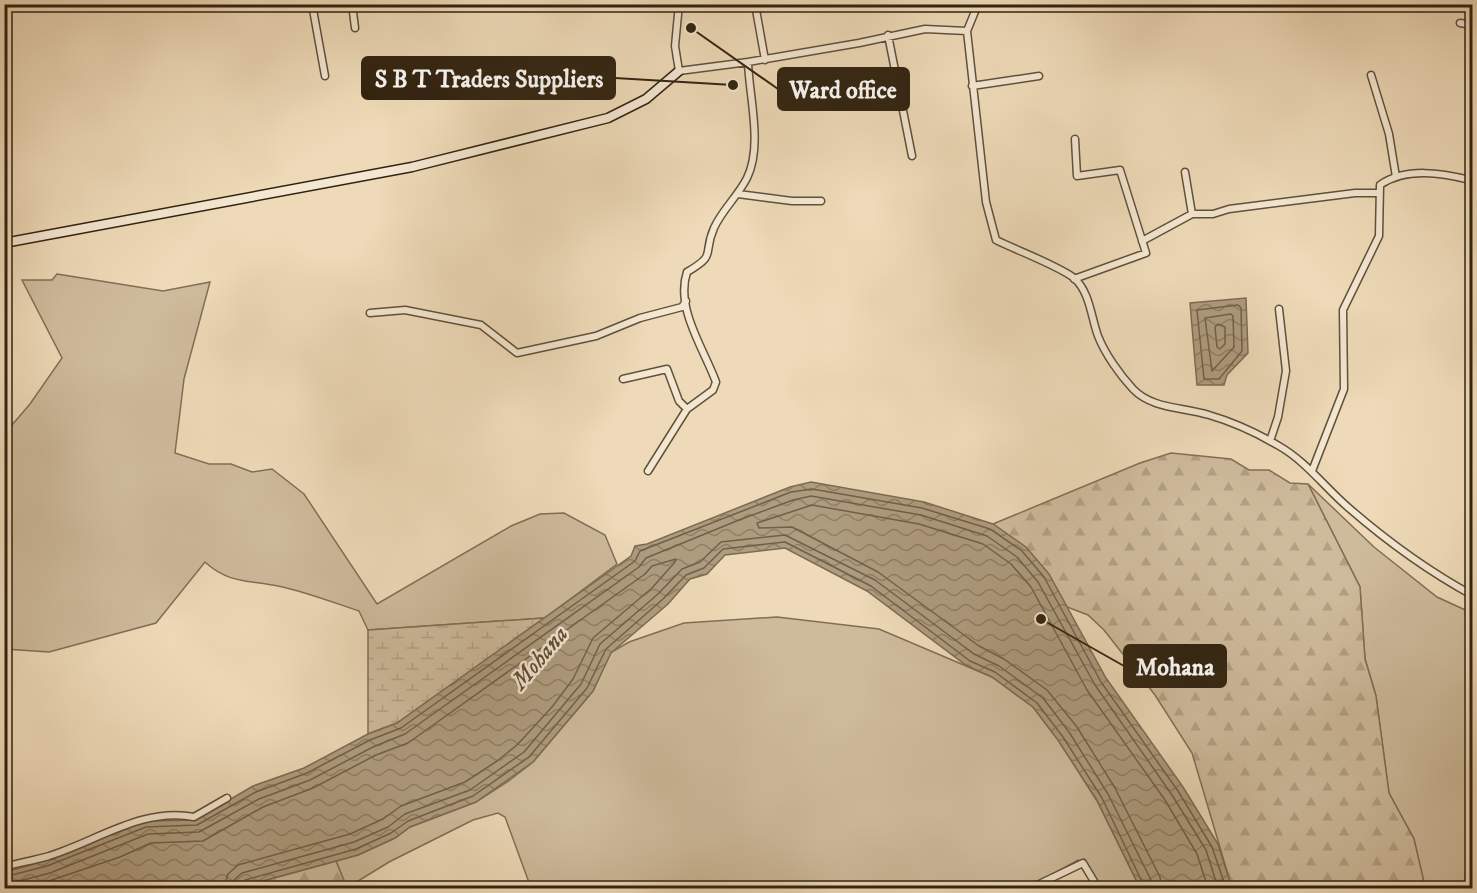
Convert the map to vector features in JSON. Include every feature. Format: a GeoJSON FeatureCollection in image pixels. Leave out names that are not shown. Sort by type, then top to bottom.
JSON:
{"type":"FeatureCollection","features":[{"type":"Feature","properties":{"kind":"main road"},"geometry":{"type":"LineString","coordinates":[[4,243],[402,169],[597,121],[646,99],[679,71]]}},
{"type":"Feature","properties":{"kind":"street"},"geometry":{"type":"LineString","coordinates":[[312,4],[325,76]]}},
{"type":"Feature","properties":{"kind":"street"},"geometry":{"type":"LineString","coordinates":[[352,4],[355,28]]}},
{"type":"Feature","properties":{"kind":"street"},"geometry":{"type":"LineString","coordinates":[[679,4],[675,46],[679,71],[765,60],[925,29],[967,30]]}},
{"type":"Feature","properties":{"kind":"street"},"geometry":{"type":"LineString","coordinates":[[755,4],[765,60]]}},
{"type":"Feature","properties":{"kind":"street"},"geometry":{"type":"LineString","coordinates":[[978,4],[967,30],[986,202],[996,240],[1074,279],[1093,310],[1098,334],[1107,353],[1133,390],[1152,403],[1182,407],[1210,415],[1270,441],[1312,471],[1349,509],[1453,584],[1473,595]]}},
{"type":"Feature","properties":{"kind":"street"},"geometry":{"type":"LineString","coordinates":[[1460,23],[1473,25]]}},
{"type":"Feature","properties":{"kind":"street"},"geometry":{"type":"LineString","coordinates":[[888,35],[912,156]]}},
{"type":"Feature","properties":{"kind":"street"},"geometry":{"type":"LineString","coordinates":[[648,471],[687,409],[713,390],[716,382],[699,346],[683,285],[687,272],[703,263],[709,256],[714,228],[749,175],[754,144],[748,62]]}},
{"type":"Feature","properties":{"kind":"street"},"geometry":{"type":"LineString","coordinates":[[1371,75],[1389,134],[1396,177]]}},
{"type":"Feature","properties":{"kind":"street"},"geometry":{"type":"LineString","coordinates":[[972,86],[1039,76]]}},
{"type":"Feature","properties":{"kind":"street"},"geometry":{"type":"LineString","coordinates":[[1074,279],[1146,253],[1120,170],[1077,176],[1075,139]]}},
{"type":"Feature","properties":{"kind":"street"},"geometry":{"type":"LineString","coordinates":[[1185,172],[1192,214]]}},
{"type":"Feature","properties":{"kind":"street"},"geometry":{"type":"LineString","coordinates":[[1312,471],[1344,389],[1343,310],[1380,236],[1380,185],[1396,177],[1438,172],[1470,180],[1473,178]]}},
{"type":"Feature","properties":{"kind":"street"},"geometry":{"type":"LineString","coordinates":[[1142,241],[1192,214],[1213,214],[1229,209],[1355,193],[1380,193]]}},
{"type":"Feature","properties":{"kind":"street"},"geometry":{"type":"LineString","coordinates":[[738,194],[792,201],[821,201]]}},
{"type":"Feature","properties":{"kind":"street"},"geometry":{"type":"LineString","coordinates":[[370,313],[405,310],[481,325],[517,353],[596,336],[640,318],[682,307],[686,301]]}},
{"type":"Feature","properties":{"kind":"street"},"geometry":{"type":"LineString","coordinates":[[1270,441],[1278,417],[1286,370],[1279,309]]}},
{"type":"Feature","properties":{"kind":"street"},"geometry":{"type":"LineString","coordinates":[[623,379],[667,369],[679,401],[687,409]]}},
{"type":"Feature","properties":{"kind":"street"},"geometry":{"type":"LineString","coordinates":[[4,867],[50,856],[153,816],[177,814],[194,817],[227,798]]}},
{"type":"Feature","properties":{"kind":"street"},"geometry":{"type":"LineString","coordinates":[[1032,888],[1083,863],[1098,888]]}},
{"type":"Feature","properties":{"kind":"green space"},"geometry":{"type":"Polygon","coordinates":[[[57,274],[163,291],[210,282],[184,379],[175,453],[209,464],[231,464],[252,472],[272,469],[304,494],[377,604],[511,526],[540,514],[564,513],[605,535],[617,564],[545,618],[368,630],[359,611],[288,588],[231,578],[205,562],[156,623],[49,652],[5,649],[5,433],[30,404],[62,358],[22,280],[52,280],[57,274]]]}},
{"type":"Feature","properties":{"kind":"green space"},"geometry":{"type":"Polygon","coordinates":[[[1171,453],[1231,459],[1249,470],[1269,470],[1290,483],[1308,484],[1360,587],[1365,659],[1376,696],[1389,793],[1414,839],[1425,886],[1419,888],[1232,888],[1192,753],[1155,695],[1104,630],[1088,615],[1067,607],[1036,560],[993,524],[1140,463],[1171,453]]]}},
{"type":"Feature","properties":{"kind":"green space"},"geometry":{"type":"Polygon","coordinates":[[[1308,484],[1374,547],[1437,597],[1472,613],[1472,888],[1419,888],[1424,886],[1414,839],[1389,793],[1376,696],[1365,659],[1360,587],[1308,484]]]}},
{"type":"Feature","properties":{"kind":"green space"},"geometry":{"type":"Polygon","coordinates":[[[777,617],[879,629],[992,677],[1033,707],[1058,740],[1097,801],[1140,888],[1100,888],[1085,863],[1078,860],[1028,888],[531,888],[505,817],[498,813],[473,820],[389,862],[347,888],[336,861],[358,855],[395,838],[410,827],[476,802],[533,762],[593,691],[610,653],[629,642],[684,623],[777,617]]]}},
{"type":"Feature","properties":{"kind":"green space"},"geometry":{"type":"Polygon","coordinates":[[[545,618],[397,723],[368,734],[368,630],[545,618]]]}},
{"type":"Feature","properties":{"kind":"green space"},"geometry":{"type":"Polygon","coordinates":[[[336,861],[347,888],[237,888],[336,861]]]}},
{"type":"Feature","properties":{"kind":"water"},"geometry":{"type":"Polygon","coordinates":[[[1246,298],[1248,353],[1227,375],[1224,385],[1197,385],[1190,303],[1246,298]]]}},
{"type":"Feature","properties":{"kind":"water"},"geometry":{"type":"Polygon","coordinates":[[[811,482],[924,502],[993,524],[1026,547],[1049,574],[1106,678],[1183,787],[1218,844],[1232,888],[1140,888],[1097,800],[1058,740],[1033,707],[992,677],[967,666],[867,591],[785,548],[725,555],[707,574],[690,579],[668,604],[611,653],[593,691],[533,762],[476,802],[410,827],[395,838],[358,855],[237,888],[5,888],[5,872],[45,861],[145,821],[195,820],[253,786],[304,768],[368,734],[397,723],[631,556],[635,546],[647,544],[790,487],[811,482]]]}},
{"type":"Feature","properties":{"kind":"place","name":"Ward office"},"geometry":{"type":"Point","coordinates":[691,28]}},
{"type":"Feature","properties":{"kind":"place","name":"S B T Traders Suppliers"},"geometry":{"type":"Point","coordinates":[733,85]}},
{"type":"Feature","properties":{"kind":"place","name":"Mohana"},"geometry":{"type":"Point","coordinates":[1041,619]}}]}
